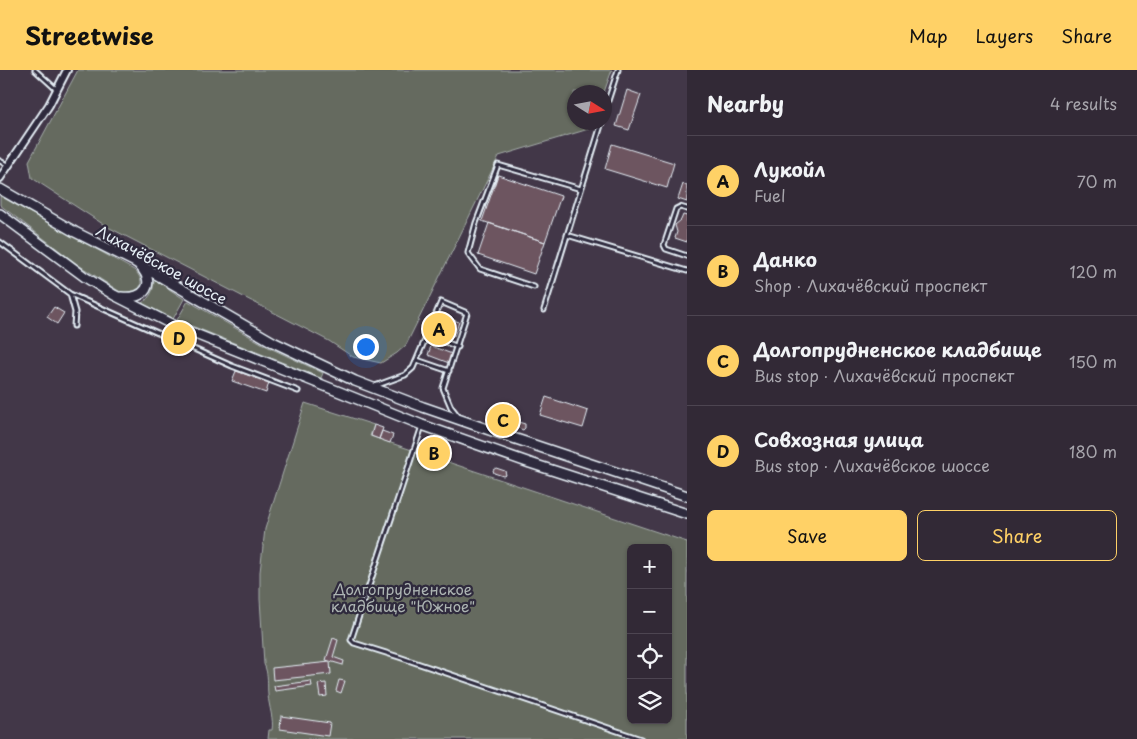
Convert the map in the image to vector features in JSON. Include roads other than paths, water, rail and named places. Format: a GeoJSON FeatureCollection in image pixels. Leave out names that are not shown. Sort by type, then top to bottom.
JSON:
{"type":"FeatureCollection","features":[{"type":"Feature","properties":{"kind":"main road","name":"Лихачёвское шоссе"},"geometry":{"type":"LineString","coordinates":[[0,188],[74,232],[135,262],[273,342],[312,361],[372,387],[465,421],[687,496]]}},
{"type":"Feature","properties":{"kind":"main road"},"geometry":{"type":"LineString","coordinates":[[0,214],[62,261],[114,295],[173,325],[422,425],[530,463],[687,514]]}},
{"type":"Feature","properties":{"kind":"main road"},"geometry":{"type":"LineString","coordinates":[[114,295],[131,298],[137,297],[145,291],[147,286],[146,276],[135,262]]}},
{"type":"Feature","properties":{"kind":"street"},"geometry":{"type":"LineString","coordinates":[[0,178],[49,106],[67,70]]}},
{"type":"Feature","properties":{"kind":"lane"},"geometry":{"type":"LineString","coordinates":[[35,70],[57,90]]}},
{"type":"Feature","properties":{"kind":"lane"},"geometry":{"type":"LineString","coordinates":[[612,88],[618,70]]}},
{"type":"Feature","properties":{"kind":"lane"},"geometry":{"type":"LineString","coordinates":[[544,310],[599,130]]}},
{"type":"Feature","properties":{"kind":"lane"},"geometry":{"type":"LineString","coordinates":[[0,161],[8,165]]}},
{"type":"Feature","properties":{"kind":"lane"},"geometry":{"type":"LineString","coordinates":[[534,287],[480,269],[468,253],[476,223],[498,165],[581,189]]}},
{"type":"Feature","properties":{"kind":"lane"},"geometry":{"type":"LineString","coordinates":[[687,209],[680,207],[676,209],[664,245],[666,249],[687,256]]}},
{"type":"Feature","properties":{"kind":"lane"},"geometry":{"type":"LineString","coordinates":[[567,235],[687,271]]}},
{"type":"Feature","properties":{"kind":"lane"},"geometry":{"type":"LineString","coordinates":[[0,242],[70,294],[232,366],[298,391]]}},
{"type":"Feature","properties":{"kind":"lane"},"geometry":{"type":"LineString","coordinates":[[70,294],[75,312],[74,326]]}},
{"type":"Feature","properties":{"kind":"lane"},"geometry":{"type":"LineString","coordinates":[[372,387],[405,376],[413,368],[442,302],[468,313],[443,388],[446,398],[455,413],[465,421]]}},
{"type":"Feature","properties":{"kind":"lane"},"geometry":{"type":"LineString","coordinates":[[428,335],[458,347]]}},
{"type":"Feature","properties":{"kind":"lane"},"geometry":{"type":"LineString","coordinates":[[417,360],[449,371]]}},
{"type":"Feature","properties":{"kind":"lane"},"geometry":{"type":"LineString","coordinates":[[422,425],[351,640],[354,644],[399,657],[641,739]]}},
{"type":"Feature","properties":{"kind":"place","name":"Лукойл"},"geometry":{"type":"Point","coordinates":[439,329]}},
{"type":"Feature","properties":{"kind":"place","name":"Совхозная улица"},"geometry":{"type":"Point","coordinates":[179,338]}},
{"type":"Feature","properties":{"kind":"place","name":"Долгопрудненское кладбище"},"geometry":{"type":"Point","coordinates":[503,420]}},
{"type":"Feature","properties":{"kind":"place","name":"Данко"},"geometry":{"type":"Point","coordinates":[434,453]}},
{"type":"Feature","properties":{"kind":"park label","name":"Долгопрудненское кладбище \"Южное\""},"geometry":{"type":"Point","coordinates":[403,596]}}]}
